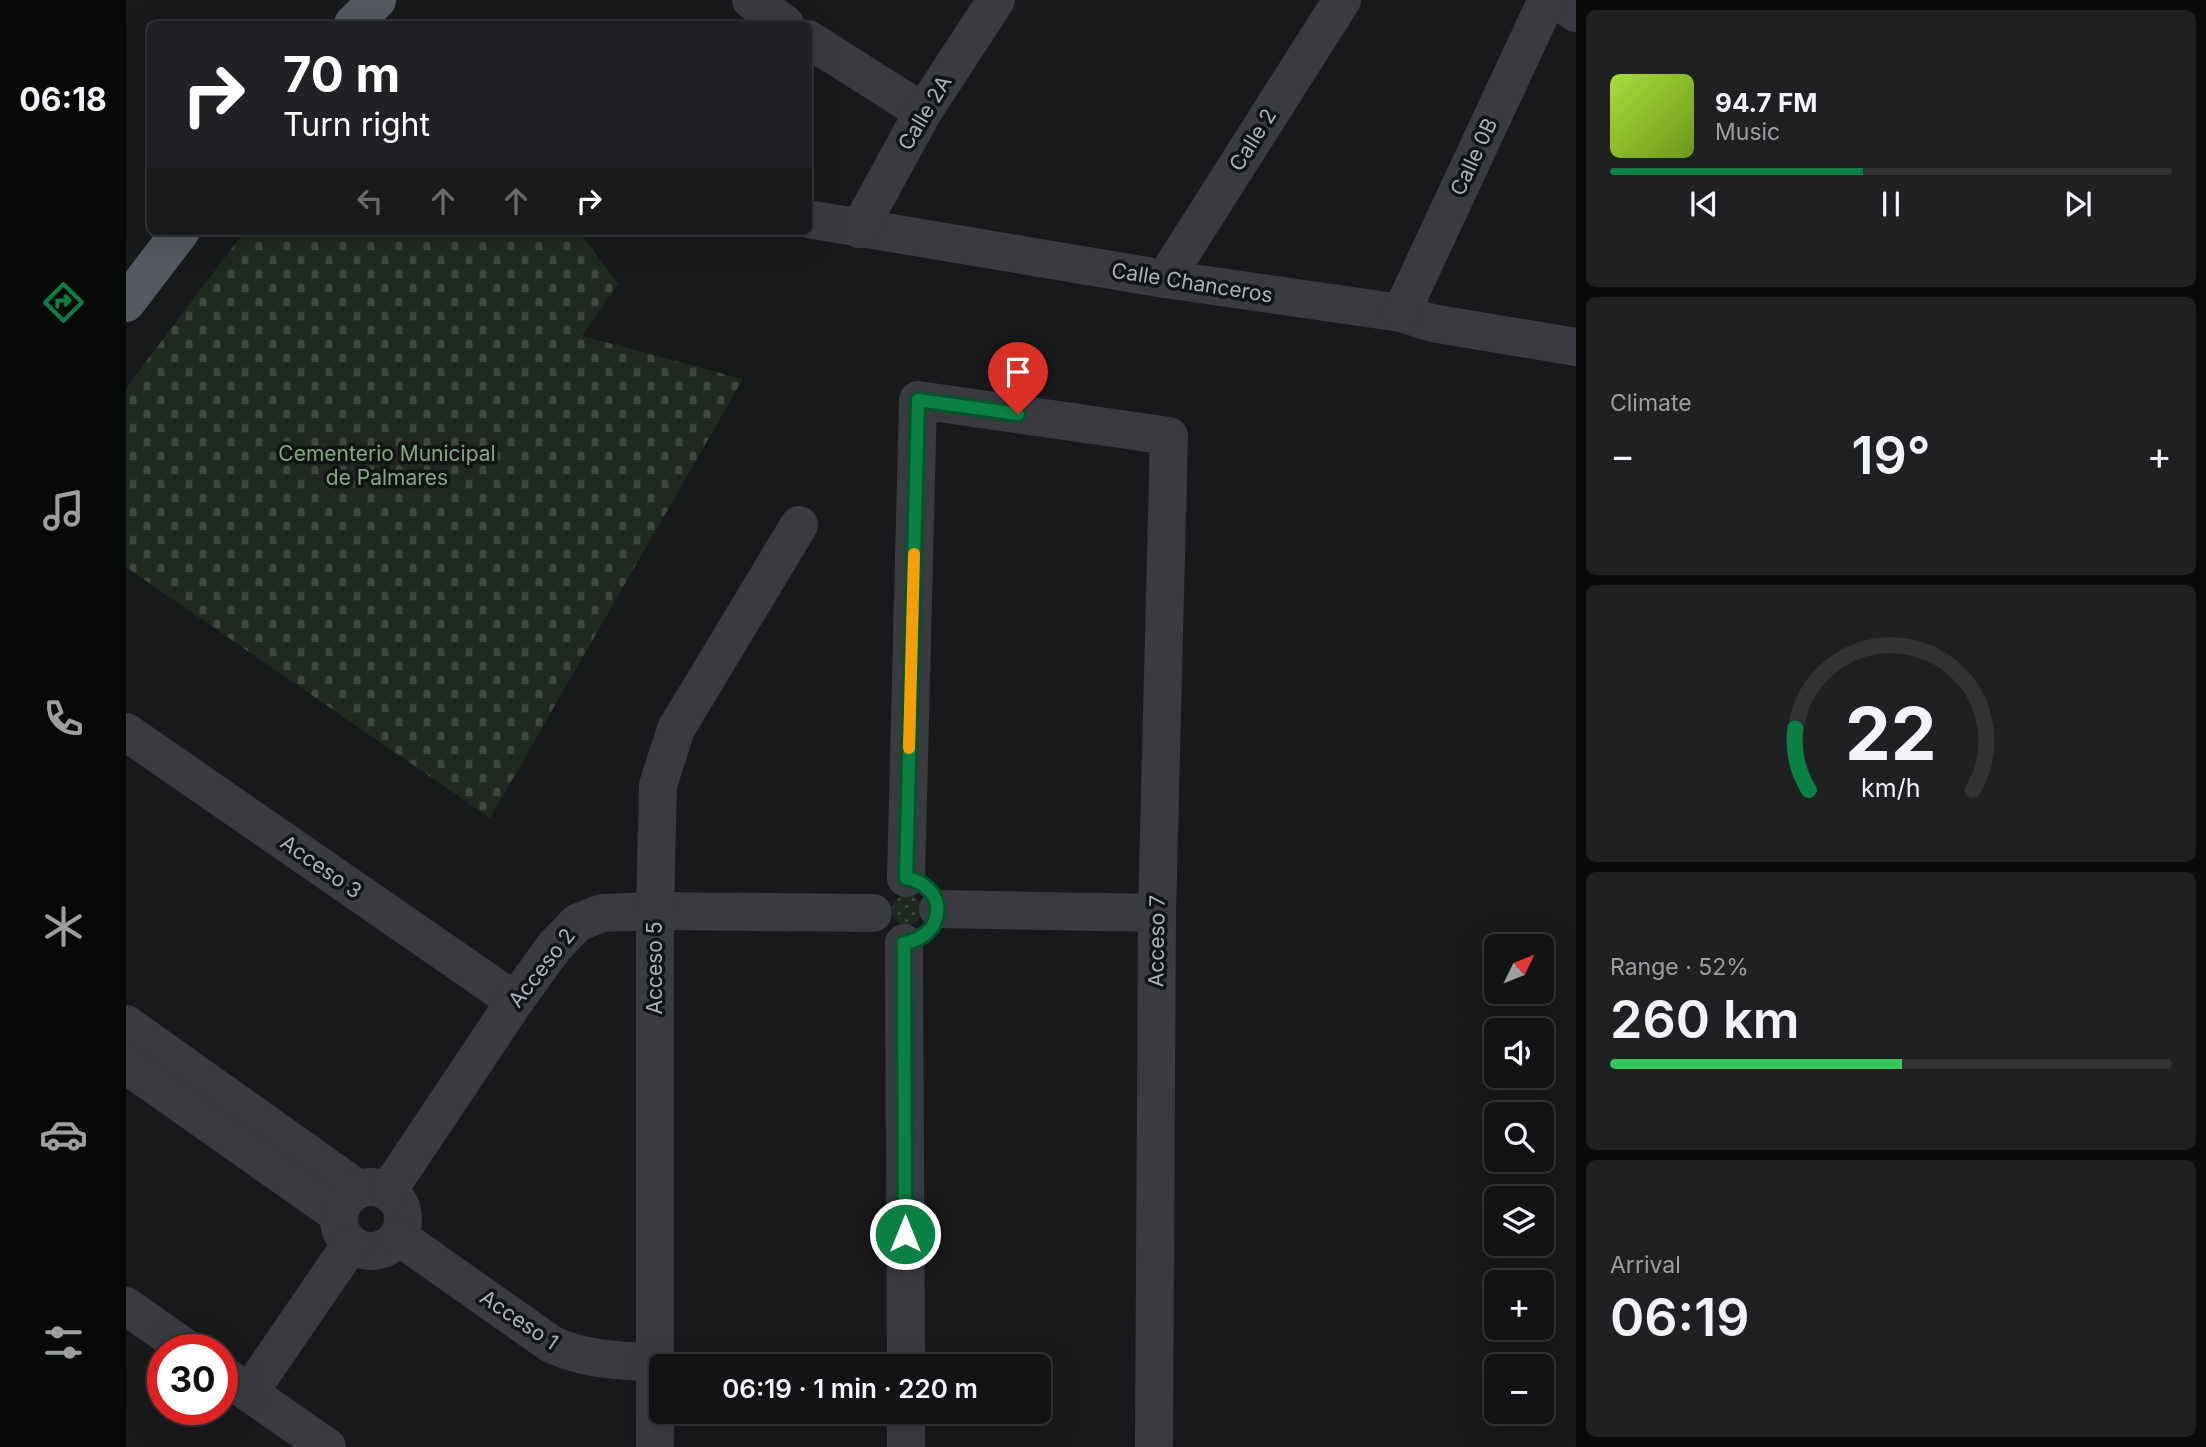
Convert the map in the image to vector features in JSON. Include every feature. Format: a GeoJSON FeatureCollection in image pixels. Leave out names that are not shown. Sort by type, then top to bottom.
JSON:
{"type":"FeatureCollection","features":[{"type":"Feature","properties":{"kind":"main road"},"geometry":{"type":"LineString","coordinates":[[356,21],[377,0]]}},
{"type":"Feature","properties":{"kind":"main road"},"geometry":{"type":"LineString","coordinates":[[126,303],[178,235]]}},
{"type":"Feature","properties":{"kind":"street","name":"Calle 2A"},"geometry":{"type":"LineString","coordinates":[[859,229],[923,112],[996,0]]}},
{"type":"Feature","properties":{"kind":"street","name":"Calle 2"},"geometry":{"type":"LineString","coordinates":[[1165,279],[1342,0]]}},
{"type":"Feature","properties":{"kind":"street","name":"Calle 0B"},"geometry":{"type":"LineString","coordinates":[[1401,313],[1547,0]]}},
{"type":"Feature","properties":{"kind":"street"},"geometry":{"type":"LineString","coordinates":[[1558,0],[1576,13]]}},
{"type":"Feature","properties":{"kind":"street"},"geometry":{"type":"LineString","coordinates":[[812,42],[923,112]]}},
{"type":"Feature","properties":{"kind":"street","name":"Calle Chanceros"},"geometry":{"type":"LineString","coordinates":[[812,220],[1165,279],[1401,313],[1432,323],[1570,337]]}},
{"type":"Feature","properties":{"kind":"street","name":"Acceso 7"},"geometry":{"type":"LineString","coordinates":[[906,878],[918,400],[1169,436],[1157,913],[1154,1447]]}},
{"type":"Feature","properties":{"kind":"street","name":"Acceso 5"},"geometry":{"type":"LineString","coordinates":[[655,1354],[658,785],[676,729],[799,525]]}},
{"type":"Feature","properties":{"kind":"street","name":"Acceso 3"},"geometry":{"type":"LineString","coordinates":[[126,732],[515,1001]]}},
{"type":"Feature","properties":{"kind":"street"},"geometry":{"type":"LineString","coordinates":[[906,878],[924,884],[931,891],[938,909],[932,929],[925,937],[904,943],[886,937],[875,922],[873,913],[877,895],[882,888],[897,879],[906,878]]}},
{"type":"Feature","properties":{"kind":"street"},"geometry":{"type":"LineString","coordinates":[[938,909],[1157,913]]}},
{"type":"Feature","properties":{"kind":"street","name":"Acceso 2"},"geometry":{"type":"LineString","coordinates":[[238,1380],[359,1210],[554,947],[578,923],[602,913],[656,911],[873,913]]}},
{"type":"Feature","properties":{"kind":"street"},"geometry":{"type":"LineString","coordinates":[[904,943],[906,1354]]}},
{"type":"Feature","properties":{"kind":"street"},"geometry":{"type":"LineString","coordinates":[[126,1024],[359,1210]]}},
{"type":"Feature","properties":{"kind":"street"},"geometry":{"type":"LineString","coordinates":[[126,1065],[359,1210]]}},
{"type":"Feature","properties":{"kind":"street","name":"Acceso 1"},"geometry":{"type":"LineString","coordinates":[[359,1210],[396,1198],[404,1217],[399,1237],[551,1344],[569,1353],[590,1357],[649,1362]]}},
{"type":"Feature","properties":{"kind":"street"},"geometry":{"type":"LineString","coordinates":[[126,1306],[166,1334]]}},
{"type":"Feature","properties":{"kind":"street"},"geometry":{"type":"LineString","coordinates":[[238,1384],[327,1447]]}},
{"type":"Feature","properties":{"kind":"street","name":"Acceso 5"},"geometry":{"type":"LineString","coordinates":[[655,1424],[655,1447]]}},
{"type":"Feature","properties":{"kind":"street"},"geometry":{"type":"LineString","coordinates":[[906,1424],[906,1447]]}},
{"type":"Feature","properties":{"kind":"green space","name":"Cementerio Municipal de Palmares"},"geometry":{"type":"Polygon","coordinates":[[[242,235],[582,235],[618,284],[582,336],[743,379],[490,818],[126,567],[126,388],[242,235]]]}},
{"type":"Feature","properties":{"kind":"green space"},"geometry":{"type":"Polygon","coordinates":[[[907,895],[918,899],[922,910],[918,921],[907,925],[896,921],[892,910],[896,899],[907,895]]]}},
{"type":"Feature","properties":{"kind":"slow traffic"},"geometry":{"type":"LineString","coordinates":[[909,748],[914,554]]}},
{"type":"Feature","properties":{"kind":"route"},"geometry":{"type":"LineString","coordinates":[[905,1234],[904,943],[925,937],[932,929],[938,909],[931,891],[924,884],[906,878],[918,400],[1018,414]]}}]}
